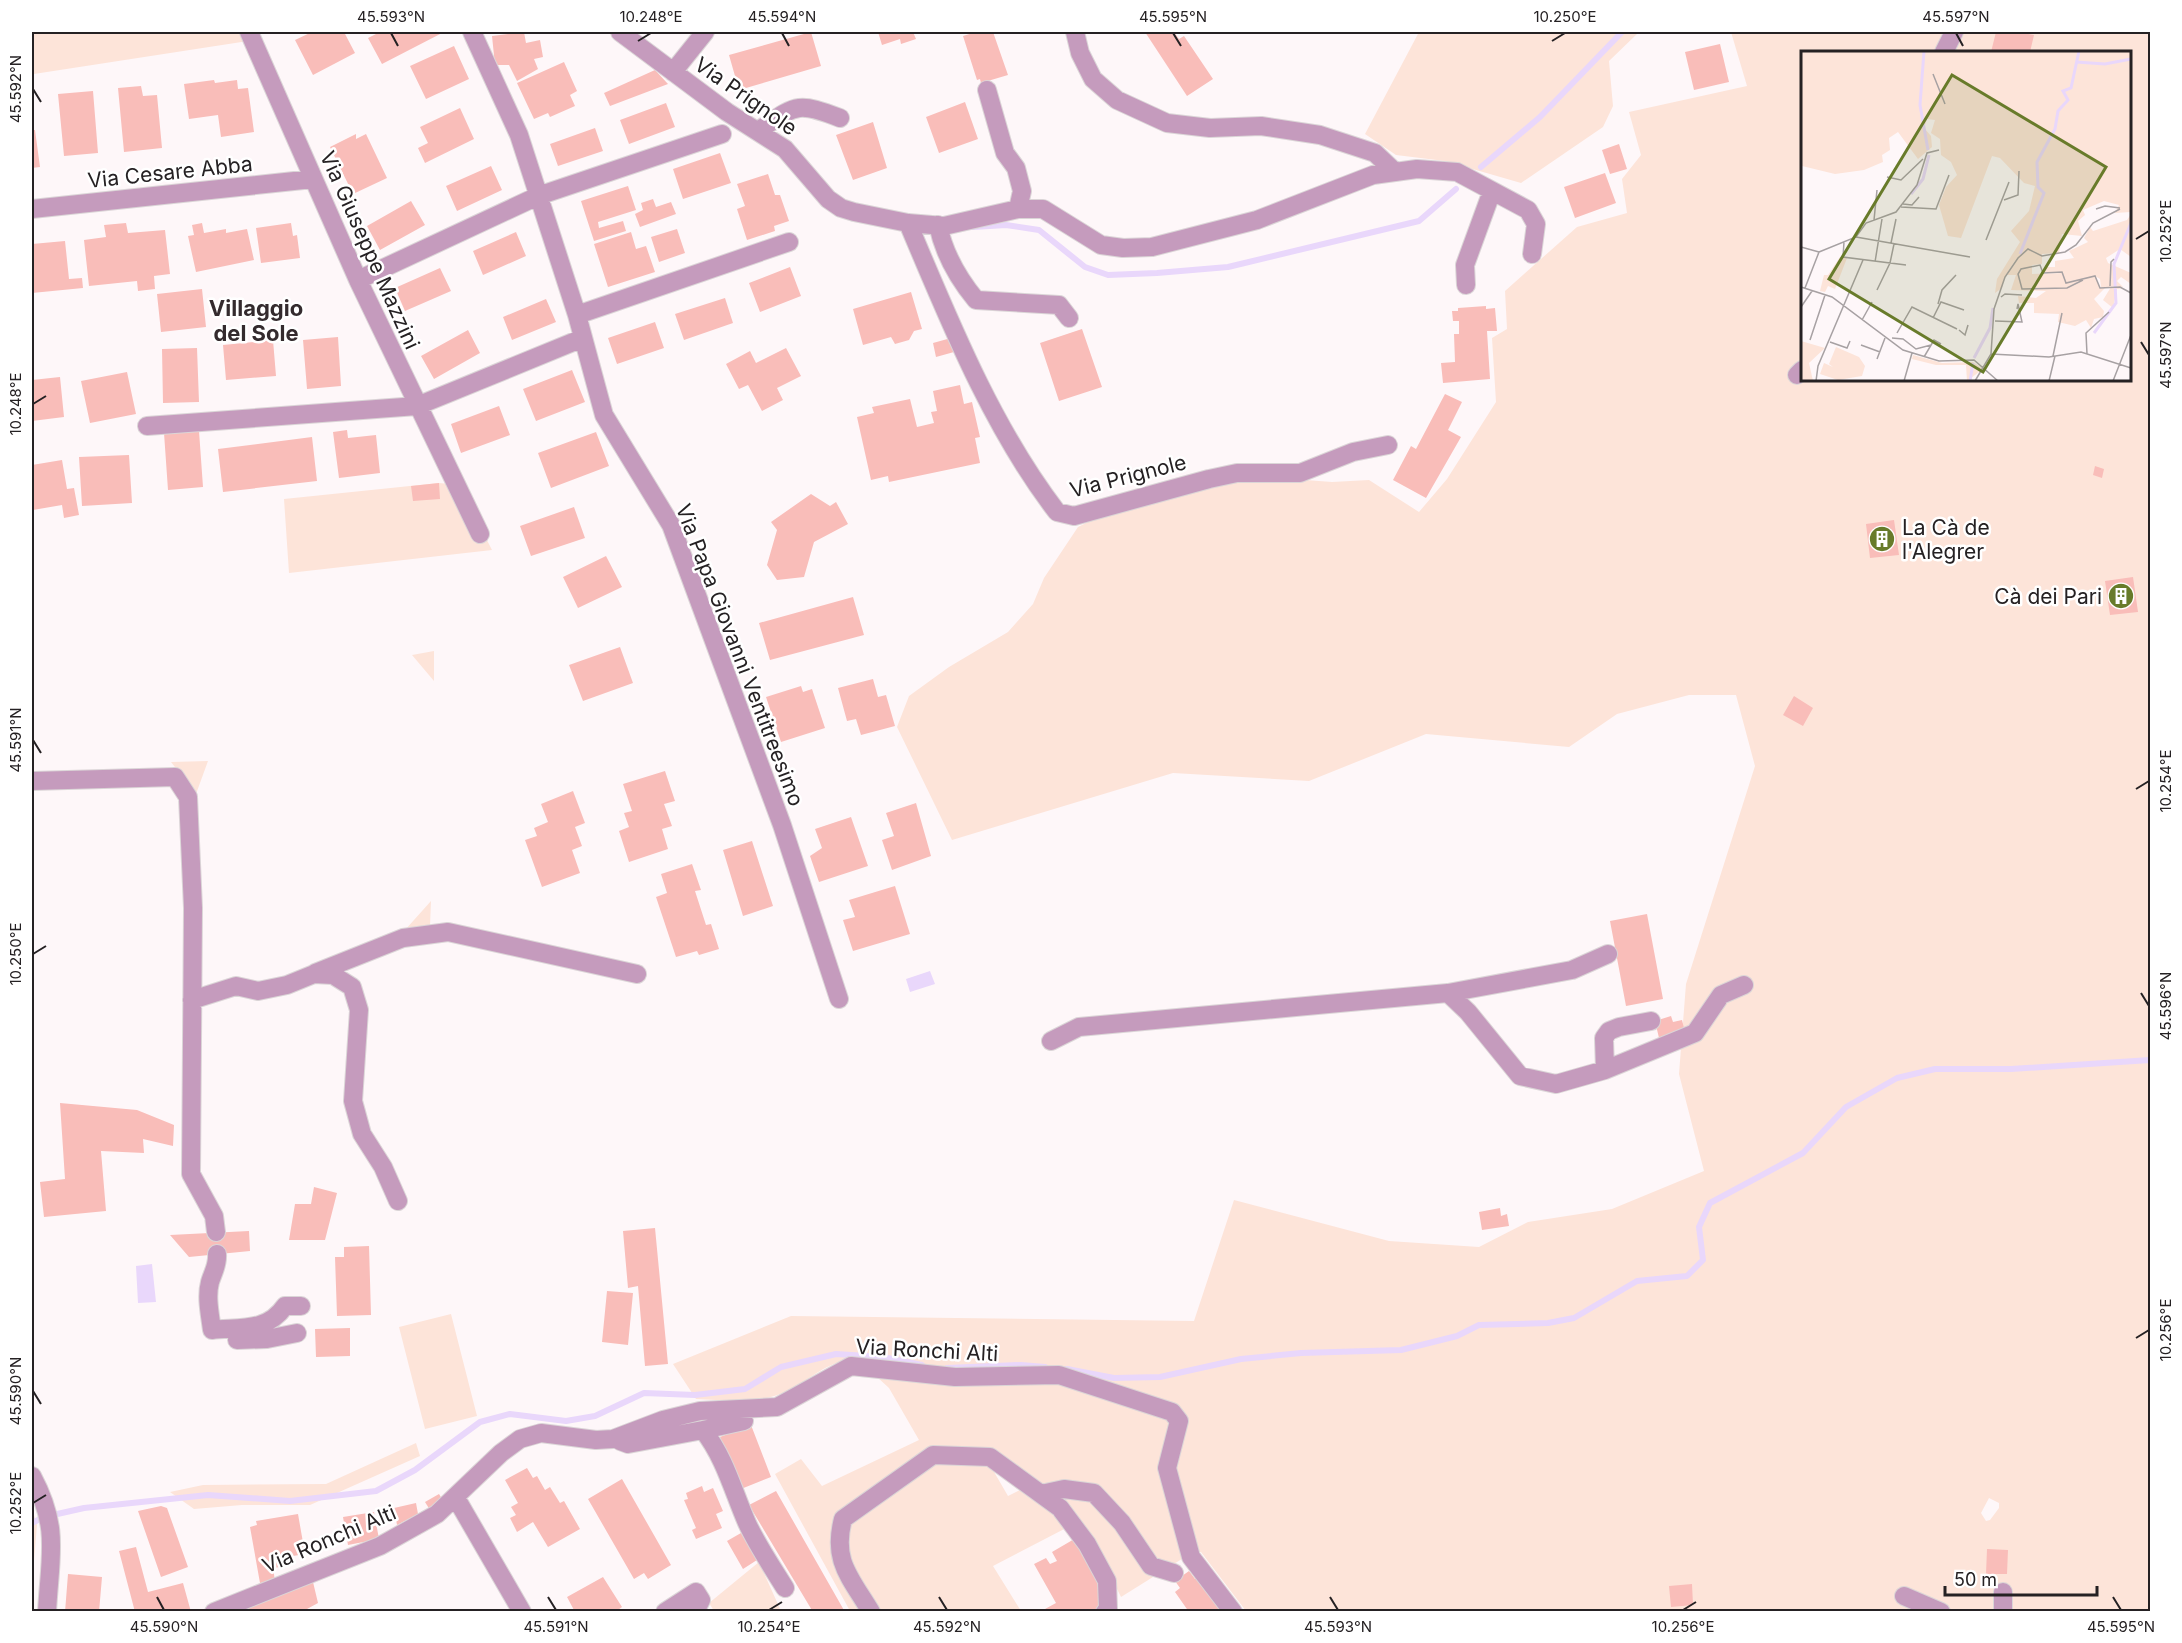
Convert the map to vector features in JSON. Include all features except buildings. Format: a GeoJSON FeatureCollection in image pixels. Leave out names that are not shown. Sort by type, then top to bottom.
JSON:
{"type":"FeatureCollection","features":[{"type":"Feature","properties":{"kind":"street","name":"Via Papa Giovanni Ventitreesimo"},"geometry":{"type":"LineString","coordinates":[[472,32],[519,135],[577,315],[604,415],[671,525],[782,825],[839,999]]}},
{"type":"Feature","properties":{"kind":"street","name":"Via Prignole"},"geometry":{"type":"LineString","coordinates":[[620,32],[727,112],[785,149],[810,181],[841,208],[908,223],[938,225],[1018,208],[1043,209],[1101,245],[1123,248],[1152,247],[1257,220],[1373,175],[1417,169],[1457,172],[1528,210],[1536,224],[1532,254]]}},
{"type":"Feature","properties":{"kind":"street"},"geometry":{"type":"LineString","coordinates":[[673,72],[687,44],[705,32]]}},
{"type":"Feature","properties":{"kind":"street"},"geometry":{"type":"LineString","coordinates":[[1075,32],[1080,53],[1093,79],[1117,100],[1167,123],[1210,128],[1261,126],[1320,135],[1375,153],[1394,171]]}},
{"type":"Feature","properties":{"kind":"street"},"geometry":{"type":"LineString","coordinates":[[1944,51],[1954,32]]}},
{"type":"Feature","properties":{"kind":"street","name":"Via Giuseppe Mazzini"},"geometry":{"type":"LineString","coordinates":[[250,35],[358,280],[480,534]]}},
{"type":"Feature","properties":{"kind":"street"},"geometry":{"type":"LineString","coordinates":[[987,90],[1005,153],[1016,168],[1022,191],[1018,208]]}},
{"type":"Feature","properties":{"kind":"street"},"geometry":{"type":"LineString","coordinates":[[758,131],[784,111],[797,106],[816,108],[840,118]]}},
{"type":"Feature","properties":{"kind":"street"},"geometry":{"type":"LineString","coordinates":[[358,280],[538,196],[722,134]]}},
{"type":"Feature","properties":{"kind":"street","name":"Via Cesare Abba"},"geometry":{"type":"LineString","coordinates":[[32,209],[313,179]]}},
{"type":"Feature","properties":{"kind":"street"},"geometry":{"type":"LineString","coordinates":[[1466,285],[1465,265],[1492,191]]}},
{"type":"Feature","properties":{"kind":"street","name":"Via Prignole"},"geometry":{"type":"LineString","coordinates":[[908,223],[957,339],[1003,427],[1057,512],[1074,516],[1237,473],[1300,473],[1353,452],[1388,445]]}},
{"type":"Feature","properties":{"kind":"street"},"geometry":{"type":"LineString","coordinates":[[938,225],[949,259],[960,280],[976,300],[1059,305],[1069,318]]}},
{"type":"Feature","properties":{"kind":"street"},"geometry":{"type":"LineString","coordinates":[[577,315],[789,242]]}},
{"type":"Feature","properties":{"kind":"street"},"geometry":{"type":"LineString","coordinates":[[147,426],[216,419],[417,406],[584,339]]}},
{"type":"Feature","properties":{"kind":"street"},"geometry":{"type":"LineString","coordinates":[[32,782],[175,777],[188,797],[193,908],[191,1174],[214,1216],[216,1233]]}},
{"type":"Feature","properties":{"kind":"street"},"geometry":{"type":"LineString","coordinates":[[192,1000],[236,986],[258,991],[287,985],[403,938],[448,932],[637,974]]}},
{"type":"Feature","properties":{"kind":"street"},"geometry":{"type":"LineString","coordinates":[[1051,1041],[1079,1027],[1448,993],[1572,970],[1608,954]]}},
{"type":"Feature","properties":{"kind":"street"},"geometry":{"type":"LineString","coordinates":[[314,974],[333,975],[352,987],[358,1010],[353,1101],[362,1134],[383,1167],[398,1201]]}},
{"type":"Feature","properties":{"kind":"street"},"geometry":{"type":"LineString","coordinates":[[1448,993],[1468,1012],[1520,1076],[1556,1084],[1605,1070],[1695,1033],[1721,995],[1744,985]]}},
{"type":"Feature","properties":{"kind":"street"},"geometry":{"type":"LineString","coordinates":[[1605,1070],[1604,1038],[1610,1031],[1651,1021]]}},
{"type":"Feature","properties":{"kind":"street"},"geometry":{"type":"LineString","coordinates":[[212,1330],[208,1304],[209,1284],[217,1262],[217,1254]]}},
{"type":"Feature","properties":{"kind":"street"},"geometry":{"type":"LineString","coordinates":[[212,1330],[255,1328],[268,1324],[285,1306],[301,1306]]}},
{"type":"Feature","properties":{"kind":"street"},"geometry":{"type":"LineString","coordinates":[[212,1330],[229,1340],[267,1339],[297,1333]]}},
{"type":"Feature","properties":{"kind":"street","name":"Via Ronchi Alti"},"geometry":{"type":"LineString","coordinates":[[214,1611],[380,1546],[437,1514],[501,1453],[520,1439],[541,1433],[596,1440],[613,1439],[663,1420],[700,1411],[777,1407],[851,1366],[955,1377],[1059,1375],[1172,1412],[1178,1417],[1167,1468],[1191,1557],[1233,1611]]}},
{"type":"Feature","properties":{"kind":"street"},"geometry":{"type":"LineString","coordinates":[[613,1439],[628,1444],[744,1421]]}},
{"type":"Feature","properties":{"kind":"street"},"geometry":{"type":"LineString","coordinates":[[703,1430],[715,1445],[748,1525],[785,1588]]}},
{"type":"Feature","properties":{"kind":"street"},"geometry":{"type":"LineString","coordinates":[[871,1611],[839,1558],[838,1536],[843,1519],[933,1455],[990,1457],[1060,1508],[1092,1553],[1107,1581],[1108,1609],[1105,1611]]}},
{"type":"Feature","properties":{"kind":"street"},"geometry":{"type":"LineString","coordinates":[[32,1476],[45,1501],[52,1532],[47,1611]]}},
{"type":"Feature","properties":{"kind":"street"},"geometry":{"type":"LineString","coordinates":[[1041,1494],[1064,1489],[1094,1493],[1122,1523],[1151,1566],[1174,1574]]}},
{"type":"Feature","properties":{"kind":"street"},"geometry":{"type":"LineString","coordinates":[[456,1498],[522,1611]]}},
{"type":"Feature","properties":{"kind":"street"},"geometry":{"type":"LineString","coordinates":[[665,1611],[696,1592],[701,1600],[695,1611]]}},
{"type":"Feature","properties":{"kind":"street"},"geometry":{"type":"LineString","coordinates":[[2003,1592],[2003,1611]]}},
{"type":"Feature","properties":{"kind":"street"},"geometry":{"type":"LineString","coordinates":[[1904,1596],[1941,1611]]}},
{"type":"Feature","properties":{"kind":"shaded area"},"geometry":{"type":"Polygon","coordinates":[[[32,32],[245,32],[248,41],[34,74],[32,86],[32,32]]]}},
{"type":"Feature","properties":{"kind":"shaded area"},"geometry":{"type":"Polygon","coordinates":[[[1419,32],[1647,32],[1637,34],[1609,61],[1613,106],[1603,127],[1521,183],[1445,161],[1396,155],[1365,134],[1419,32]]]}},
{"type":"Feature","properties":{"kind":"shaded area"},"geometry":{"type":"Polygon","coordinates":[[[1731,32],[2150,32],[2150,1611],[1246,1611],[1201,1552],[1193,1553],[1170,1468],[1184,1412],[1075,1377],[1110,1377],[1051,1366],[1005,1363],[952,1372],[851,1360],[834,1364],[789,1390],[767,1398],[755,1400],[696,1399],[673,1364],[791,1316],[1194,1321],[1234,1200],[1389,1241],[1479,1247],[1528,1222],[1612,1209],[1704,1171],[1679,1074],[1686,984],[1755,766],[1736,695],[1689,695],[1617,714],[1569,747],[1426,734],[1309,781],[1173,773],[952,840],[897,727],[909,696],[949,667],[1008,632],[1033,604],[1044,578],[1078,527],[1102,515],[1230,479],[1279,478],[1332,482],[1369,480],[1419,512],[1447,479],[1496,402],[1492,338],[1507,329],[1505,291],[1577,227],[1627,213],[1622,179],[1641,155],[1629,112],[1747,86],[1731,32]],[[1989,1498],[1981,1513],[1986,1521],[1990,1520],[1999,1508],[1999,1503],[1989,1498]]]}},
{"type":"Feature","properties":{"kind":"shaded area"},"geometry":{"type":"Polygon","coordinates":[[[439,483],[459,485],[492,550],[289,573],[284,499],[439,483]]]}},
{"type":"Feature","properties":{"kind":"shaded area"},"geometry":{"type":"Polygon","coordinates":[[[434,651],[434,681],[412,655],[434,651]]]}},
{"type":"Feature","properties":{"kind":"shaded area"},"geometry":{"type":"Polygon","coordinates":[[[208,761],[196,794],[171,762],[208,761]]]}},
{"type":"Feature","properties":{"kind":"shaded area"},"geometry":{"type":"Polygon","coordinates":[[[431,901],[430,926],[405,930],[431,901]]]}},
{"type":"Feature","properties":{"kind":"shaded area"},"geometry":{"type":"Polygon","coordinates":[[[930,971],[935,984],[910,992],[906,979],[930,971]]]}},
{"type":"Feature","properties":{"kind":"shaded area"},"geometry":{"type":"Polygon","coordinates":[[[152,1264],[156,1302],[138,1303],[136,1266],[152,1264]]]}},
{"type":"Feature","properties":{"kind":"shaded area"},"geometry":{"type":"Polygon","coordinates":[[[451,1314],[477,1416],[425,1429],[399,1327],[451,1314]]]}},
{"type":"Feature","properties":{"kind":"shaded area"},"geometry":{"type":"Polygon","coordinates":[[[876,1376],[1059,1377],[1173,1419],[1163,1468],[1185,1557],[1121,1597],[1096,1546],[989,1451],[947,1451],[835,1522],[867,1611],[850,1611],[775,1474],[801,1459],[822,1486],[919,1440],[889,1388],[876,1376]]]}},
{"type":"Feature","properties":{"kind":"shaded area"},"geometry":{"type":"Polygon","coordinates":[[[416,1443],[420,1456],[310,1505],[242,1505],[194,1509],[170,1492],[203,1485],[326,1484],[416,1443]]]}},
{"type":"Feature","properties":{"kind":"shaded area"},"geometry":{"type":"Polygon","coordinates":[[[939,1461],[990,1465],[1008,1496],[1022,1489],[1070,1526],[993,1566],[1021,1611],[877,1611],[847,1562],[848,1520],[903,1488],[939,1461]]]}},
{"type":"Feature","properties":{"kind":"shaded area"},"geometry":{"type":"Polygon","coordinates":[[[32,1509],[37,1525],[32,1584],[32,1509]]]}},
{"type":"Feature","properties":{"kind":"shaded area"},"geometry":{"type":"Polygon","coordinates":[[[759,1562],[781,1611],[714,1611],[709,1603],[759,1562]]]}},
{"type":"Feature","properties":{"kind":"waterway"},"geometry":{"type":"LineString","coordinates":[[1481,167],[1540,117],[1622,32]]}},
{"type":"Feature","properties":{"kind":"waterway"},"geometry":{"type":"LineString","coordinates":[[973,227],[1006,225],[1039,230],[1085,267],[1108,275],[1157,273],[1228,267],[1419,221],[1456,189]]}},
{"type":"Feature","properties":{"kind":"waterway"},"geometry":{"type":"LineString","coordinates":[[1067,1369],[1114,1378],[1160,1377],[1241,1359],[1301,1353],[1401,1350],[1457,1336],[1479,1325],[1548,1323],[1574,1318],[1637,1281],[1687,1276],[1703,1260],[1699,1227],[1710,1203],[1803,1153],[1846,1107],[1897,1078],[1935,1069],[2011,1069],[2150,1060]]}},
{"type":"Feature","properties":{"kind":"waterway"},"geometry":{"type":"LineString","coordinates":[[32,1523],[44,1517],[84,1508],[208,1495],[290,1501],[376,1491],[415,1470],[480,1422],[510,1414],[566,1421],[595,1416],[644,1393],[695,1395],[745,1389],[781,1367],[836,1354],[883,1357],[922,1365]]}},
{"type":"Feature","properties":{"kind":"waterway"},"geometry":{"type":"LineString","coordinates":[[947,1368],[1021,1365],[1045,1367]]}},
{"type":"Feature","properties":{"kind":"place","name":"La Cà de l'Alegrer"},"geometry":{"type":"Point","coordinates":[1882,539]}},
{"type":"Feature","properties":{"kind":"place","name":"Cà dei Pari"},"geometry":{"type":"Point","coordinates":[2121,596]}},
{"type":"Feature","properties":{"kind":"district","name":"Villaggio del Sole"},"geometry":{"type":"Point","coordinates":[256,320]}}]}
